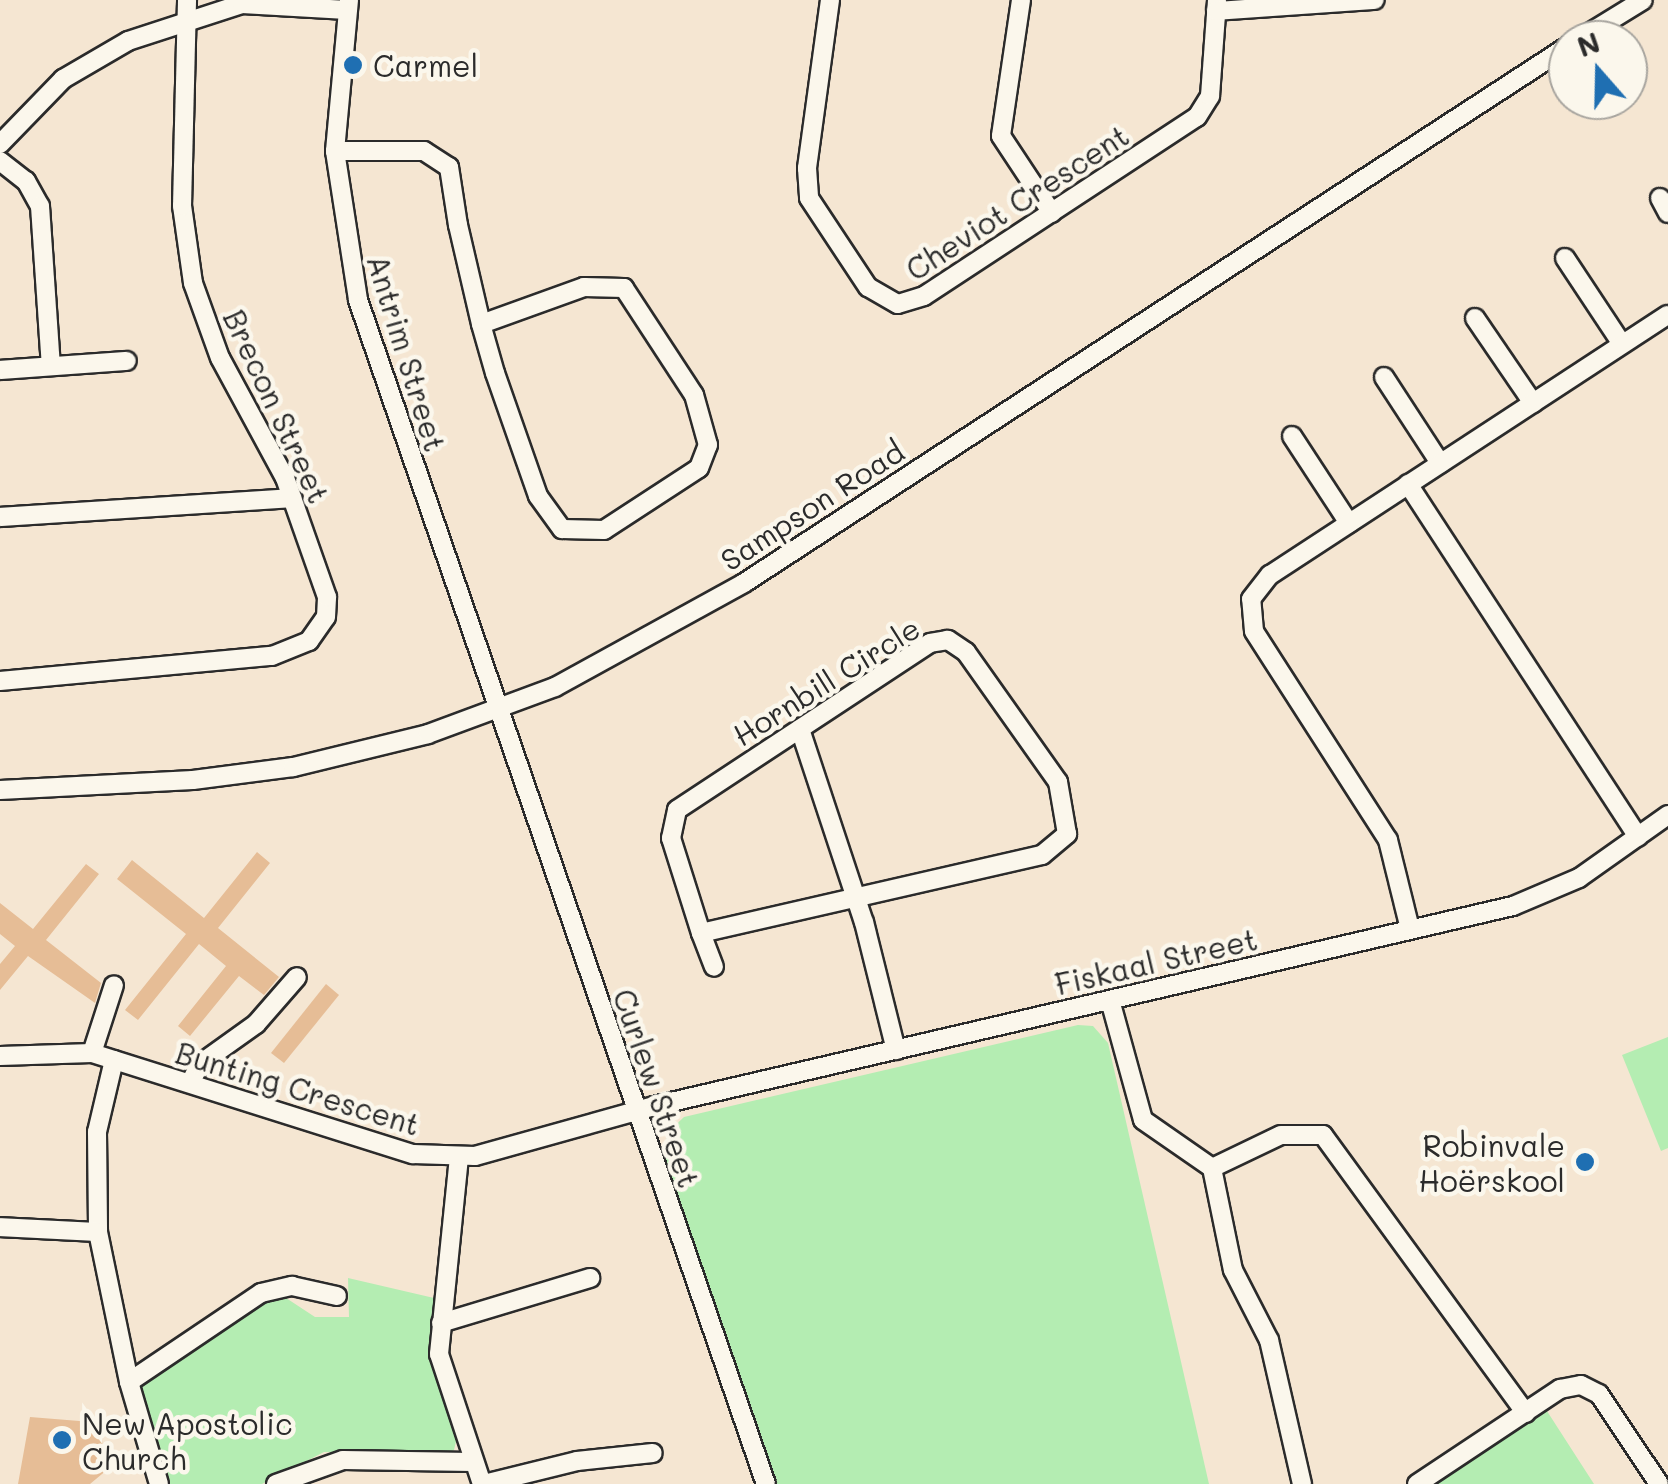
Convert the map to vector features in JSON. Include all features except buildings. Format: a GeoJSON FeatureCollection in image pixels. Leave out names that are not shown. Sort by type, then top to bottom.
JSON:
{"type":"FeatureCollection","features":[{"type":"Feature","properties":{"kind":"street","name":"Brecon Street"},"geometry":{"type":"LineString","coordinates":[[0,681],[263,657],[303,645],[318,632],[328,607],[292,498],[220,358],[193,283],[182,206],[190,20],[187,0]]}},
{"type":"Feature","properties":{"kind":"street","name":"Cheviot Crescent"},"geometry":{"type":"LineString","coordinates":[[830,0],[807,168],[809,198],[877,296],[898,304],[924,296],[1202,111],[1211,86],[1217,5]]}},
{"type":"Feature","properties":{"kind":"street"},"geometry":{"type":"LineString","coordinates":[[1020,0],[1001,136],[1052,212]]}},
{"type":"Feature","properties":{"kind":"street"},"geometry":{"type":"LineString","coordinates":[[1217,5],[1375,0]]}},
{"type":"Feature","properties":{"kind":"street"},"geometry":{"type":"LineString","coordinates":[[1610,20],[1642,0]]}},
{"type":"Feature","properties":{"kind":"street"},"geometry":{"type":"LineString","coordinates":[[0,144],[82,66],[190,20],[258,3],[348,5]]}},
{"type":"Feature","properties":{"kind":"street","name":"Antrim Street"},"geometry":{"type":"LineString","coordinates":[[348,5],[335,151],[358,300],[498,710]]}},
{"type":"Feature","properties":{"kind":"street","name":"Sampson Road"},"geometry":{"type":"LineString","coordinates":[[0,790],[194,780],[293,766],[394,744],[498,710],[609,662],[693,615],[1548,59]]}},
{"type":"Feature","properties":{"kind":"street"},"geometry":{"type":"LineString","coordinates":[[335,151],[424,150],[443,160],[452,175],[481,324],[538,496],[562,529],[604,530],[699,468],[708,445],[694,395],[624,288],[584,287],[481,324]]}},
{"type":"Feature","properties":{"kind":"street"},"geometry":{"type":"LineString","coordinates":[[0,161],[26,182],[40,206],[51,366]]}},
{"type":"Feature","properties":{"kind":"street"},"geometry":{"type":"LineString","coordinates":[[1565,258],[1622,344]]}},
{"type":"Feature","properties":{"kind":"street"},"geometry":{"type":"LineString","coordinates":[[1410,930],[1381,825],[1250,620],[1262,582],[1668,314]]}},
{"type":"Feature","properties":{"kind":"street"},"geometry":{"type":"LineString","coordinates":[[1475,318],[1533,403]]}},
{"type":"Feature","properties":{"kind":"street"},"geometry":{"type":"LineString","coordinates":[[0,370],[126,360]]}},
{"type":"Feature","properties":{"kind":"street"},"geometry":{"type":"LineString","coordinates":[[1384,377],[1440,464]]}},
{"type":"Feature","properties":{"kind":"street"},"geometry":{"type":"LineString","coordinates":[[1292,436],[1349,523]]}},
{"type":"Feature","properties":{"kind":"street"},"geometry":{"type":"LineString","coordinates":[[1408,484],[1638,836]]}},
{"type":"Feature","properties":{"kind":"street"},"geometry":{"type":"LineString","coordinates":[[0,517],[292,498]]}},
{"type":"Feature","properties":{"kind":"street","name":"Hornbill Circle"},"geometry":{"type":"LineString","coordinates":[[701,932],[1052,849],[1067,834],[1058,782],[966,652],[948,640],[930,643],[688,800],[672,818],[671,838],[701,932],[714,967]]}},
{"type":"Feature","properties":{"kind":"street","name":"Curlew Street"},"geometry":{"type":"LineString","coordinates":[[498,710],[766,1484]]}},
{"type":"Feature","properties":{"kind":"street"},"geometry":{"type":"LineString","coordinates":[[800,729],[856,896],[896,1050]]}},
{"type":"Feature","properties":{"kind":"street","name":"Fiskaal Street"},"geometry":{"type":"LineString","coordinates":[[636,1111],[1410,930],[1546,894],[1668,815]]}},
{"type":"Feature","properties":{"kind":"street"},"geometry":{"type":"LineString","coordinates":[[190,1083],[200,1064],[256,1024],[297,977]]}},
{"type":"Feature","properties":{"kind":"street"},"geometry":{"type":"LineString","coordinates":[[92,1053],[114,985]]}},
{"type":"Feature","properties":{"kind":"street"},"geometry":{"type":"LineString","coordinates":[[1110,1000],[1143,1120],[1212,1168],[1233,1270],[1269,1340],[1302,1484]]}},
{"type":"Feature","properties":{"kind":"street","name":"Bunting Crescent"},"geometry":{"type":"LineString","coordinates":[[0,1056],[92,1053],[391,1148],[459,1158],[636,1111]]}},
{"type":"Feature","properties":{"kind":"street"},"geometry":{"type":"LineString","coordinates":[[114,1060],[97,1132],[98,1232],[129,1382],[160,1484]]}},
{"type":"Feature","properties":{"kind":"street"},"geometry":{"type":"LineString","coordinates":[[1212,1168],[1281,1135],[1324,1135],[1526,1413]]}},
{"type":"Feature","properties":{"kind":"street"},"geometry":{"type":"LineString","coordinates":[[459,1158],[440,1323],[441,1371],[483,1484],[577,1461],[653,1453]]}},
{"type":"Feature","properties":{"kind":"street"},"geometry":{"type":"LineString","coordinates":[[0,1227],[98,1232]]}},
{"type":"Feature","properties":{"kind":"street"},"geometry":{"type":"LineString","coordinates":[[440,1323],[590,1278]]}},
{"type":"Feature","properties":{"kind":"street"},"geometry":{"type":"LineString","coordinates":[[129,1382],[261,1293],[292,1286],[336,1296]]}},
{"type":"Feature","properties":{"kind":"street"},"geometry":{"type":"LineString","coordinates":[[1417,1484],[1560,1389],[1589,1387],[1659,1484]]}},
{"type":"Feature","properties":{"kind":"street"},"geometry":{"type":"LineString","coordinates":[[276,1484],[343,1460],[472,1462]]}},
{"type":"Feature","properties":{"kind":"green space"},"geometry":{"type":"Polygon","coordinates":[[[1078,1025],[1093,1026],[1108,1043],[1209,1484],[777,1484],[663,1155],[668,1132],[684,1117],[1078,1025]]]}},
{"type":"Feature","properties":{"kind":"green space"},"geometry":{"type":"Polygon","coordinates":[[[1668,1037],[1668,1148],[1661,1151],[1622,1055],[1668,1037]]]}},
{"type":"Feature","properties":{"kind":"green space"},"geometry":{"type":"Polygon","coordinates":[[[348,1278],[434,1298],[433,1370],[457,1437],[454,1450],[445,1455],[324,1452],[262,1484],[170,1484],[141,1384],[263,1300],[283,1296],[315,1317],[349,1317],[348,1278]]]}},
{"type":"Feature","properties":{"kind":"green space"},"geometry":{"type":"Polygon","coordinates":[[[1545,1408],[1594,1484],[1435,1484],[1454,1473],[1545,1408]]]}},
{"type":"Feature","properties":{"kind":"place","name":"Carmel"},"geometry":{"type":"Point","coordinates":[353,65]}},
{"type":"Feature","properties":{"kind":"place","name":"Robinvale Hoërskool"},"geometry":{"type":"Point","coordinates":[1585,1162]}},
{"type":"Feature","properties":{"kind":"place","name":"New Apostolic Church"},"geometry":{"type":"Point","coordinates":[62,1440]}}]}
